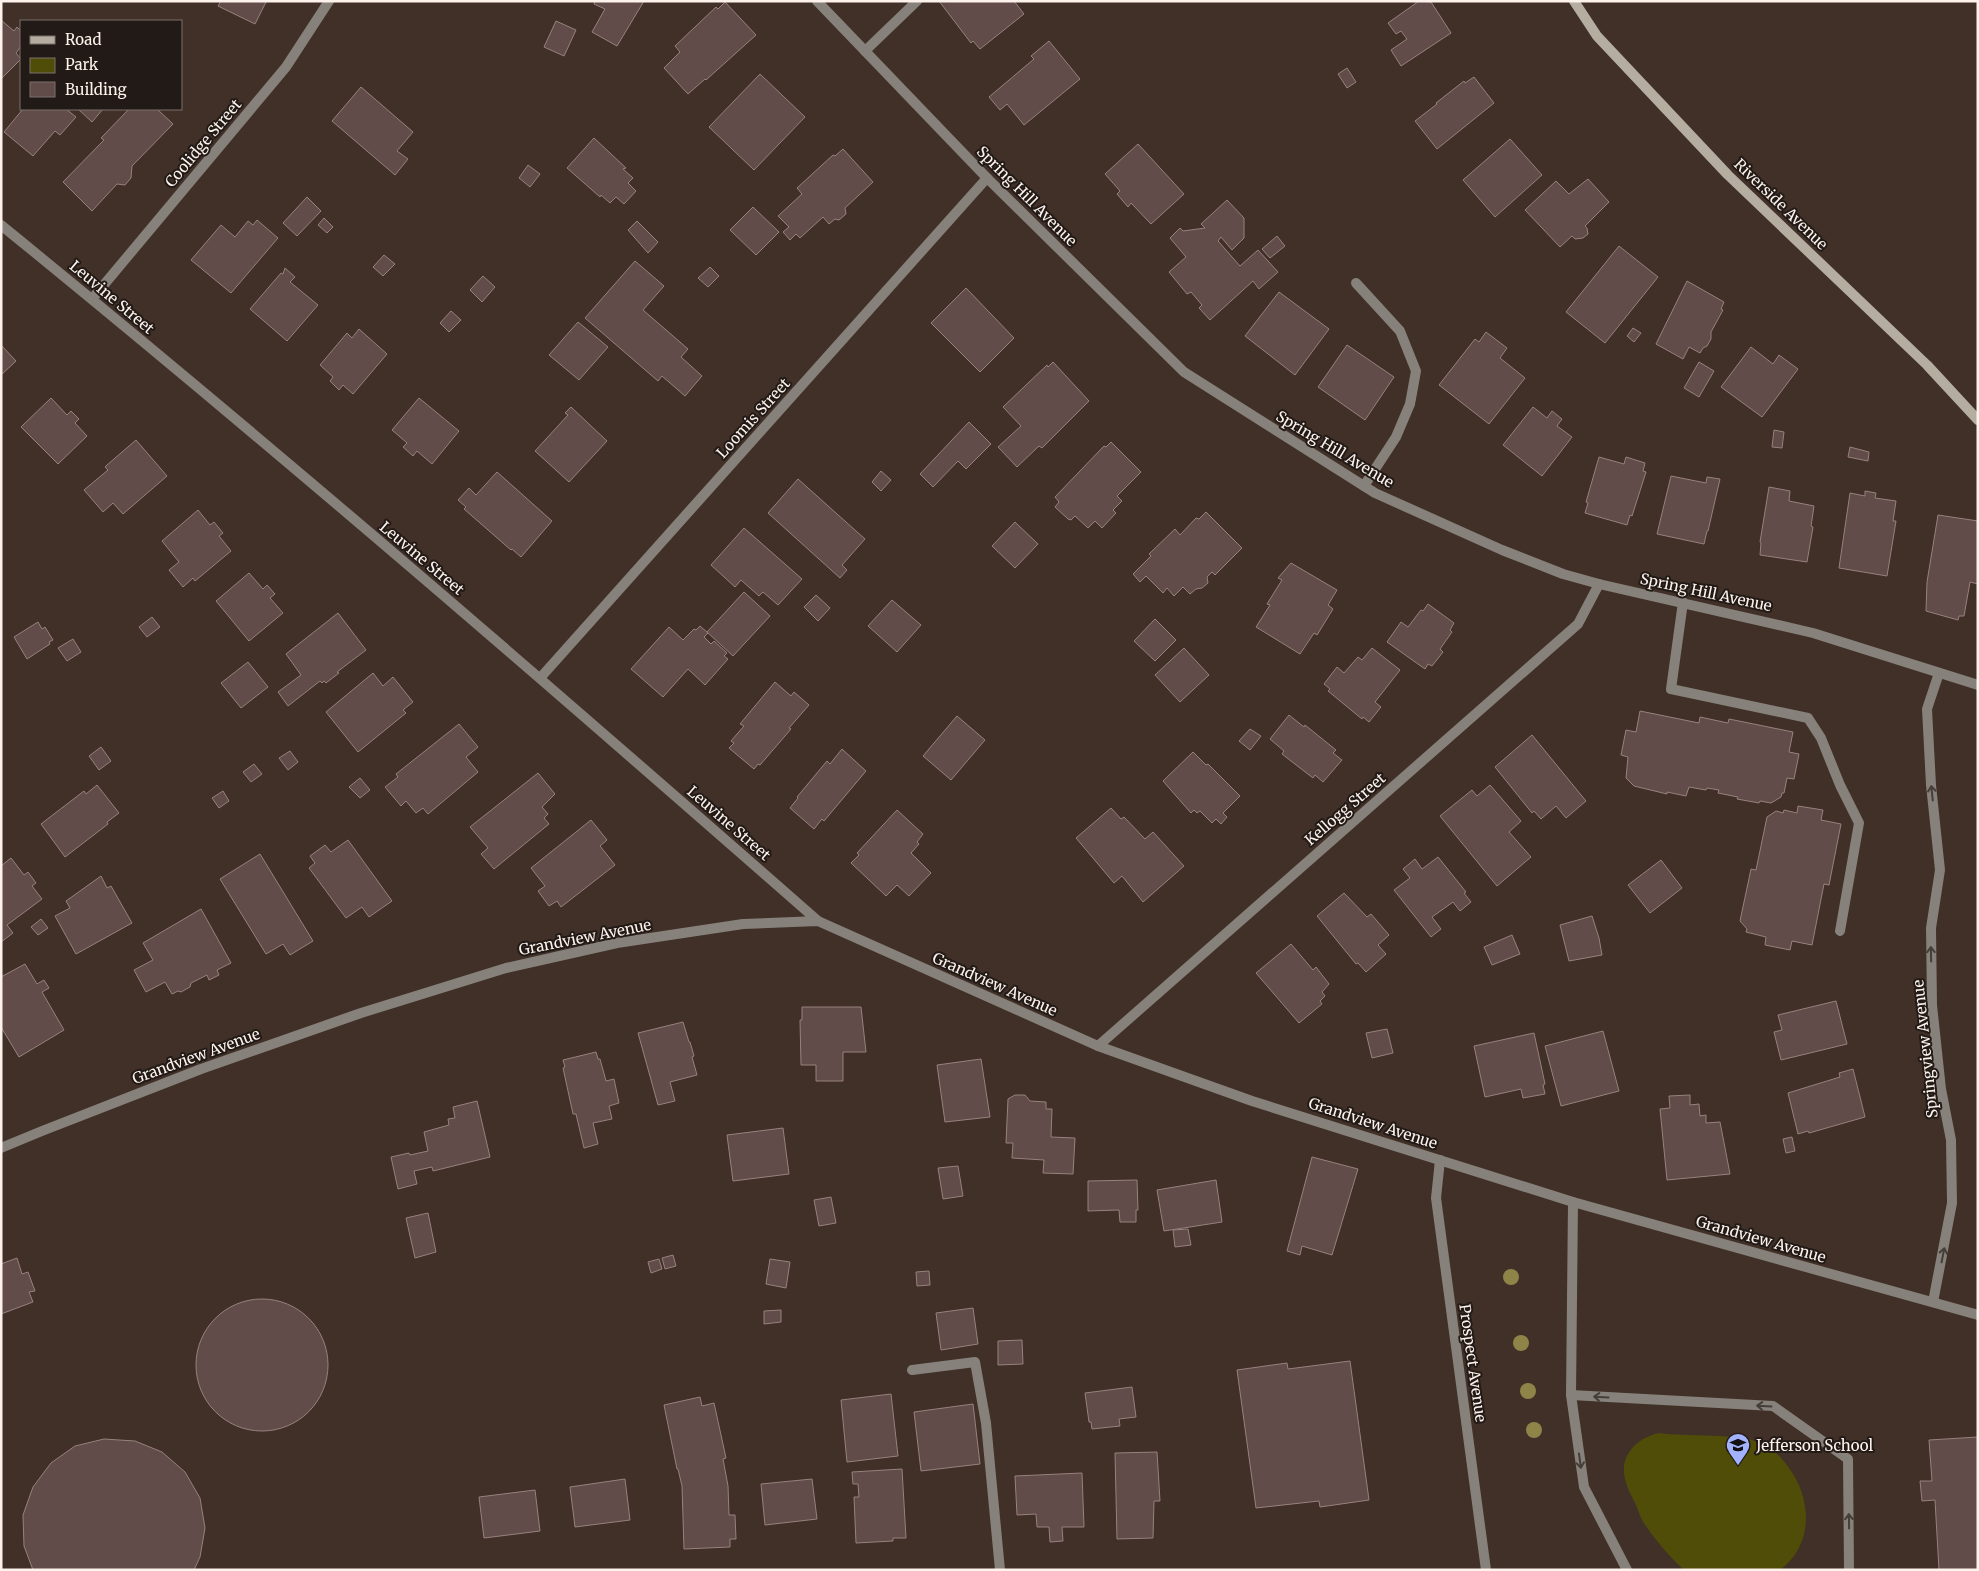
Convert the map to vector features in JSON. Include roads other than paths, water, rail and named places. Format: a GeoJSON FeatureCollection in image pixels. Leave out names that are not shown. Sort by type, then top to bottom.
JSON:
{"type":"FeatureCollection","features":[{"type":"Feature","properties":{"kind":"main road","name":"Riverside Avenue"},"geometry":{"type":"LineString","coordinates":[[1574,1],[1597,36],[1728,175],[1928,365],[1978,420]]}},
{"type":"Feature","properties":{"kind":"street","name":"Coolidge Street"},"geometry":{"type":"LineString","coordinates":[[92,299],[286,67],[329,1]]}},
{"type":"Feature","properties":{"kind":"street","name":"Spring Hill Avenue"},"geometry":{"type":"LineString","coordinates":[[817,1],[987,178],[1184,372],[1374,493],[1502,550],[1563,574],[1813,633],[1978,685]]}},
{"type":"Feature","properties":{"kind":"street"},"geometry":{"type":"LineString","coordinates":[[865,51],[917,1]]}},
{"type":"Feature","properties":{"kind":"street","name":"Loomis Street"},"geometry":{"type":"LineString","coordinates":[[541,678],[987,178]]}},
{"type":"Feature","properties":{"kind":"street","name":"Leuvine Street"},"geometry":{"type":"LineString","coordinates":[[1,226],[92,299],[541,678],[818,921]]}},
{"type":"Feature","properties":{"kind":"street"},"geometry":{"type":"LineString","coordinates":[[1356,283],[1400,331],[1416,371],[1410,404],[1399,429],[1364,486]]}},
{"type":"Feature","properties":{"kind":"street","name":"Kellogg Street"},"geometry":{"type":"LineString","coordinates":[[1098,1046],[1578,624],[1600,584]]}},
{"type":"Feature","properties":{"kind":"street"},"geometry":{"type":"LineString","coordinates":[[1683,602],[1671,689],[1808,718],[1821,738],[1840,785],[1859,823],[1840,931]]}},
{"type":"Feature","properties":{"kind":"street","name":"Springview Avenue"},"geometry":{"type":"LineString","coordinates":[[1933,1302],[1952,1203],[1951,1140],[1941,1089],[1932,1005],[1931,928],[1940,870],[1932,786],[1928,709],[1939,673]]}},
{"type":"Feature","properties":{"kind":"street","name":"Grandview Avenue"},"geometry":{"type":"LineString","coordinates":[[1,1148],[50,1127],[211,1066],[361,1013],[506,968],[617,943],[743,924],[818,921],[1098,1046],[1252,1101],[1573,1202],[1978,1315]]}},
{"type":"Feature","properties":{"kind":"street","name":"Prospect Avenue"},"geometry":{"type":"LineString","coordinates":[[1440,1160],[1436,1198],[1486,1570]]}},
{"type":"Feature","properties":{"kind":"street"},"geometry":{"type":"LineString","coordinates":[[1573,1202],[1571,1395],[1584,1487],[1627,1570]]}},
{"type":"Feature","properties":{"kind":"street"},"geometry":{"type":"LineString","coordinates":[[912,1370],[975,1362],[986,1423],[1000,1570]]}},
{"type":"Feature","properties":{"kind":"street"},"geometry":{"type":"LineString","coordinates":[[1571,1395],[1773,1406],[1848,1459],[1849,1570]]}},
{"type":"Feature","properties":{"kind":"place","name":"Jefferson School"},"geometry":{"type":"Point","coordinates":[1738,1466]}}]}
